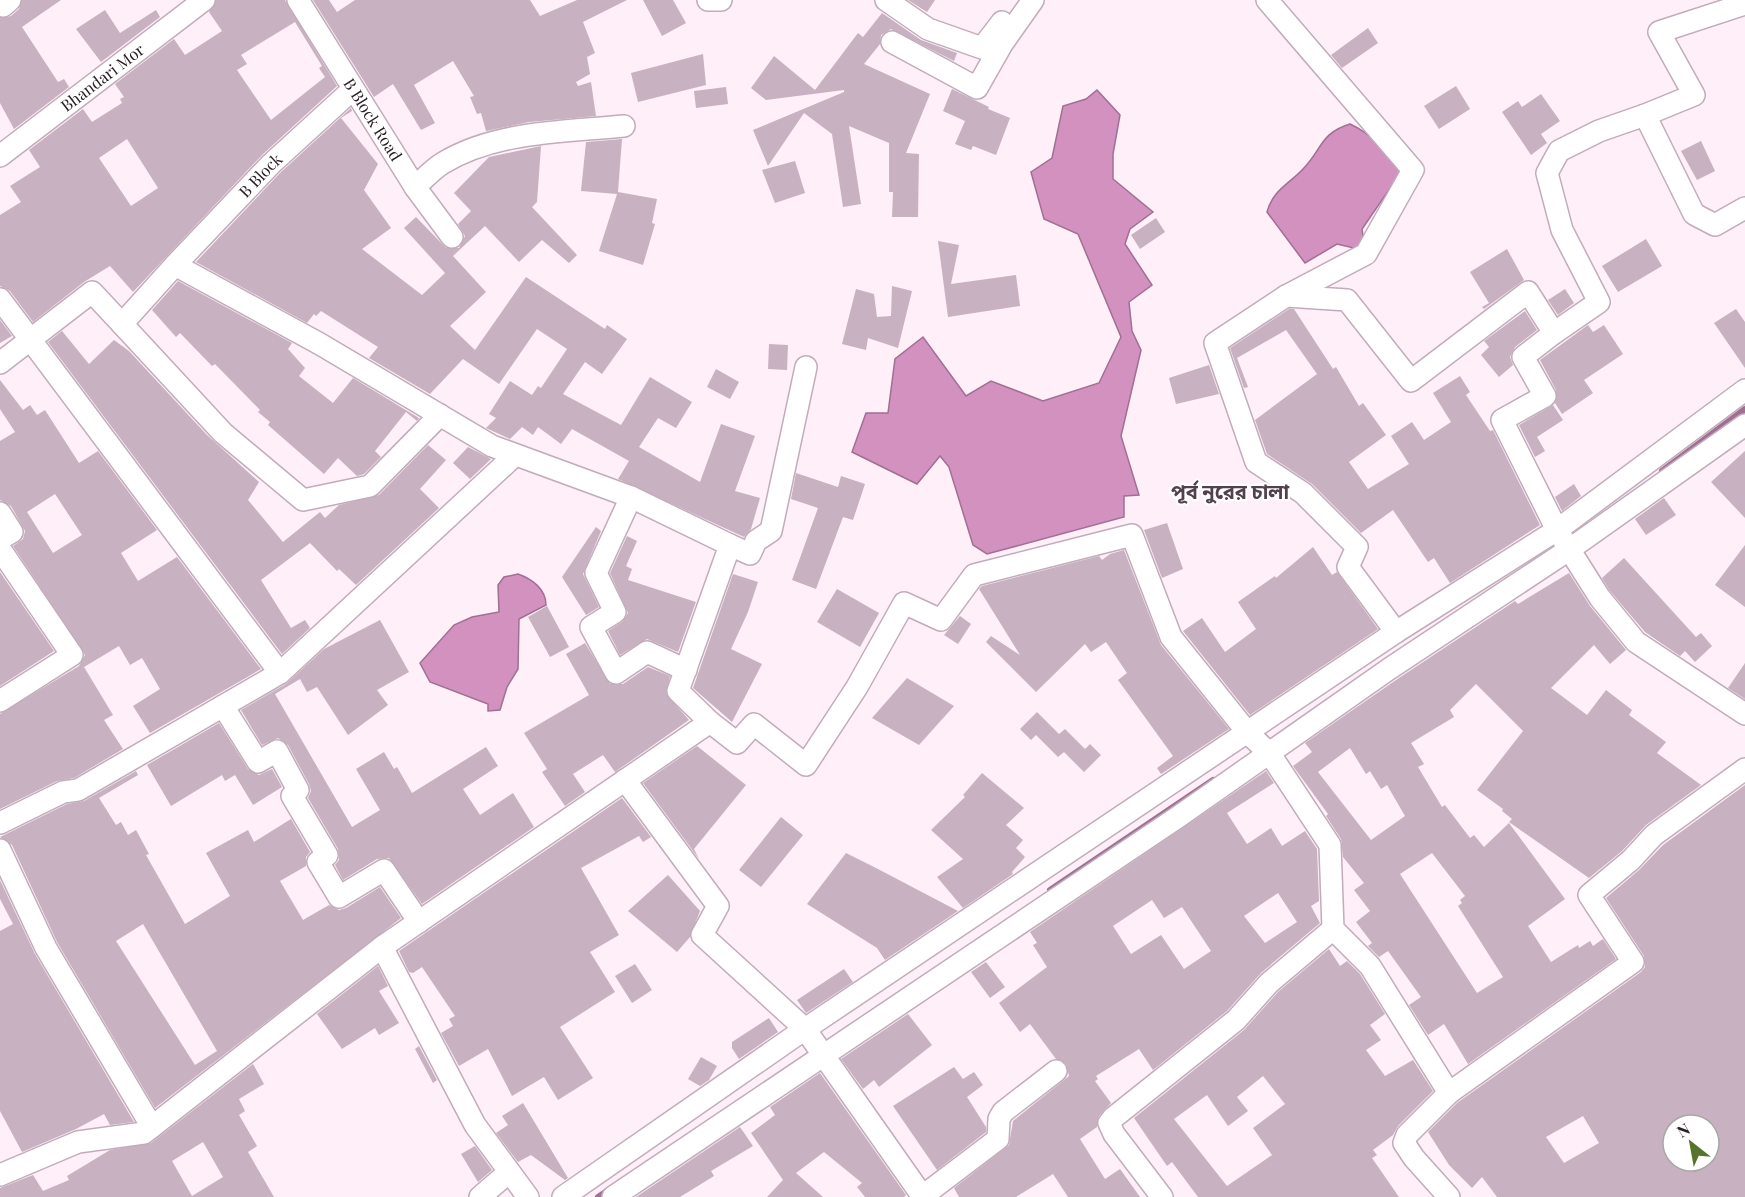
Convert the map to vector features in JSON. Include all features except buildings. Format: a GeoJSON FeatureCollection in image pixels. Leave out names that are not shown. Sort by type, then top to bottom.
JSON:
{"type":"FeatureCollection","features":[{"type":"Feature","properties":{"kind":"street","name":"Bhandari Mor"},"geometry":{"type":"LineString","coordinates":[[0,156],[204,0]]}},
{"type":"Feature","properties":{"kind":"street","name":"B Block Road"},"geometry":{"type":"LineString","coordinates":[[298,0],[351,90],[415,187],[452,237]]}},
{"type":"Feature","properties":{"kind":"street"},"geometry":{"type":"LineString","coordinates":[[708,0],[721,0]]}},
{"type":"Feature","properties":{"kind":"street"},"geometry":{"type":"LineString","coordinates":[[886,0],[928,29],[982,48],[1019,0]]}},
{"type":"Feature","properties":{"kind":"street"},"geometry":{"type":"LineString","coordinates":[[892,42],[977,88],[1002,44],[1033,0]]}},
{"type":"Feature","properties":{"kind":"street"},"geometry":{"type":"LineString","coordinates":[[1267,0],[1413,170],[1366,254],[1286,296],[1215,343],[1256,462],[1303,493],[1357,547],[1348,567],[1396,632]]}},
{"type":"Feature","properties":{"kind":"street"},"geometry":{"type":"LineString","coordinates":[[1745,4],[1659,32],[1694,94],[1599,131],[1559,151],[1547,173],[1562,230],[1599,302],[1523,357],[1545,396],[1502,420],[1557,530],[1600,598],[1636,642],[1745,714]]}},
{"type":"Feature","properties":{"kind":"street","name":"B Block"},"geometry":{"type":"LineString","coordinates":[[122,324],[271,164],[351,90]]}},
{"type":"Feature","properties":{"kind":"street"},"geometry":{"type":"LineString","coordinates":[[1645,115],[1694,214],[1715,225],[1745,208]]}},
{"type":"Feature","properties":{"kind":"street"},"geometry":{"type":"LineString","coordinates":[[415,187],[441,164],[468,150],[517,137],[624,126]]}},
{"type":"Feature","properties":{"kind":"street"},"geometry":{"type":"LineString","coordinates":[[176,265],[320,344],[514,456],[632,497],[750,554],[756,541],[771,531],[806,367]]}},
{"type":"Feature","properties":{"kind":"street"},"geometry":{"type":"LineString","coordinates":[[0,363],[92,291],[223,433],[303,500],[369,486],[440,415]]}},
{"type":"Feature","properties":{"kind":"street"},"geometry":{"type":"LineString","coordinates":[[1286,296],[1347,300],[1411,381],[1528,292],[1554,333]]}},
{"type":"Feature","properties":{"kind":"street"},"geometry":{"type":"LineString","coordinates":[[0,299],[280,673]]}},
{"type":"Feature","properties":{"kind":"street"},"geometry":{"type":"LineString","coordinates":[[563,1197],[805,1029],[1396,632],[1557,530],[1745,390]]}},
{"type":"Feature","properties":{"kind":"street"},"geometry":{"type":"LineString","coordinates":[[613,1197],[1270,754],[1389,669],[1570,549],[1745,425]]}},
{"type":"Feature","properties":{"kind":"street"},"geometry":{"type":"LineString","coordinates":[[0,823],[63,792],[78,790],[280,673],[514,456]]}},
{"type":"Feature","properties":{"kind":"street"},"geometry":{"type":"LineString","coordinates":[[632,497],[596,573],[615,612],[591,627],[616,673],[648,652],[686,670]]}},
{"type":"Feature","properties":{"kind":"street"},"geometry":{"type":"LineString","coordinates":[[0,513],[12,532],[0,539]]}},
{"type":"Feature","properties":{"kind":"street"},"geometry":{"type":"LineString","coordinates":[[730,545],[678,692],[737,743],[754,724],[806,765],[857,687],[904,603],[941,620],[974,575],[1132,534],[1172,637],[1248,732],[1270,754],[1330,845],[1333,929],[1370,966],[1449,1093]]}},
{"type":"Feature","properties":{"kind":"street"},"geometry":{"type":"LineString","coordinates":[[0,549],[72,655],[0,701]]}},
{"type":"Feature","properties":{"kind":"street"},"geometry":{"type":"LineString","coordinates":[[223,706],[258,762],[277,751],[298,790],[292,796],[327,855],[318,862],[339,897],[384,870],[419,922]]}},
{"type":"Feature","properties":{"kind":"street"},"geometry":{"type":"LineString","coordinates":[[0,1175],[78,1142],[144,1133],[382,947],[710,722]]}},
{"type":"Feature","properties":{"kind":"street"},"geometry":{"type":"LineString","coordinates":[[1449,1197],[1414,1158],[1404,1143],[1407,1135],[1449,1093],[1633,962],[1589,894],[1631,860],[1654,835],[1745,769]]}},
{"type":"Feature","properties":{"kind":"street"},"geometry":{"type":"LineString","coordinates":[[625,780],[718,906],[702,935],[805,1029],[924,1196],[998,1139],[999,1119],[1003,1112],[1056,1071]]}},
{"type":"Feature","properties":{"kind":"street"},"geometry":{"type":"LineString","coordinates":[[0,850],[46,948],[152,1127]]}},
{"type":"Feature","properties":{"kind":"street"},"geometry":{"type":"LineString","coordinates":[[1162,1197],[1114,1134],[1109,1123],[1236,1020],[1269,983],[1333,929]]}},
{"type":"Feature","properties":{"kind":"street"},"geometry":{"type":"LineString","coordinates":[[382,947],[475,1125],[528,1197]]}},
{"type":"Feature","properties":{"kind":"street"},"geometry":{"type":"LineString","coordinates":[[655,1132],[670,1157]]}},
{"type":"Feature","properties":{"kind":"street"},"geometry":{"type":"LineString","coordinates":[[480,1197],[509,1172]]}},
{"type":"Feature","properties":{"kind":"shaded area"},"geometry":{"type":"Polygon","coordinates":[[[1097,90],[1120,115],[1113,154],[1113,179],[1153,212],[1130,229],[1125,244],[1152,285],[1129,302],[1132,331],[1141,350],[1121,436],[1139,495],[1124,496],[1124,517],[987,554],[973,545],[949,467],[940,456],[917,484],[852,452],[866,413],[888,413],[895,359],[923,337],[966,396],[991,381],[1043,401],[1099,383],[1121,337],[1078,234],[1044,219],[1031,172],[1052,158],[1063,106],[1086,99],[1097,90]]]}},
{"type":"Feature","properties":{"kind":"shaded area"},"geometry":{"type":"Polygon","coordinates":[[[1350,124],[1372,138],[1402,171],[1362,229],[1364,244],[1358,249],[1337,244],[1305,263],[1267,212],[1277,193],[1303,169],[1327,137],[1350,124]]]}},
{"type":"Feature","properties":{"kind":"shaded area"},"geometry":{"type":"Polygon","coordinates":[[[518,574],[541,589],[546,605],[519,619],[518,669],[507,687],[500,710],[488,711],[488,704],[430,682],[420,663],[454,625],[472,617],[499,612],[498,585],[504,577],[518,574]]]}},
{"type":"Feature","properties":{"kind":"waterway"},"geometry":{"type":"LineString","coordinates":[[1662,471],[1745,409]]}},
{"type":"Feature","properties":{"kind":"waterway"},"geometry":{"type":"LineString","coordinates":[[1050,890],[1213,780]]}},
{"type":"Feature","properties":{"kind":"waterway"},"geometry":{"type":"LineString","coordinates":[[598,1197],[610,1189]]}},
{"type":"Feature","properties":{"kind":"district","name":"পূর্ব নুরের চালা"},"geometry":{"type":"Point","coordinates":[1230,492]}}]}
